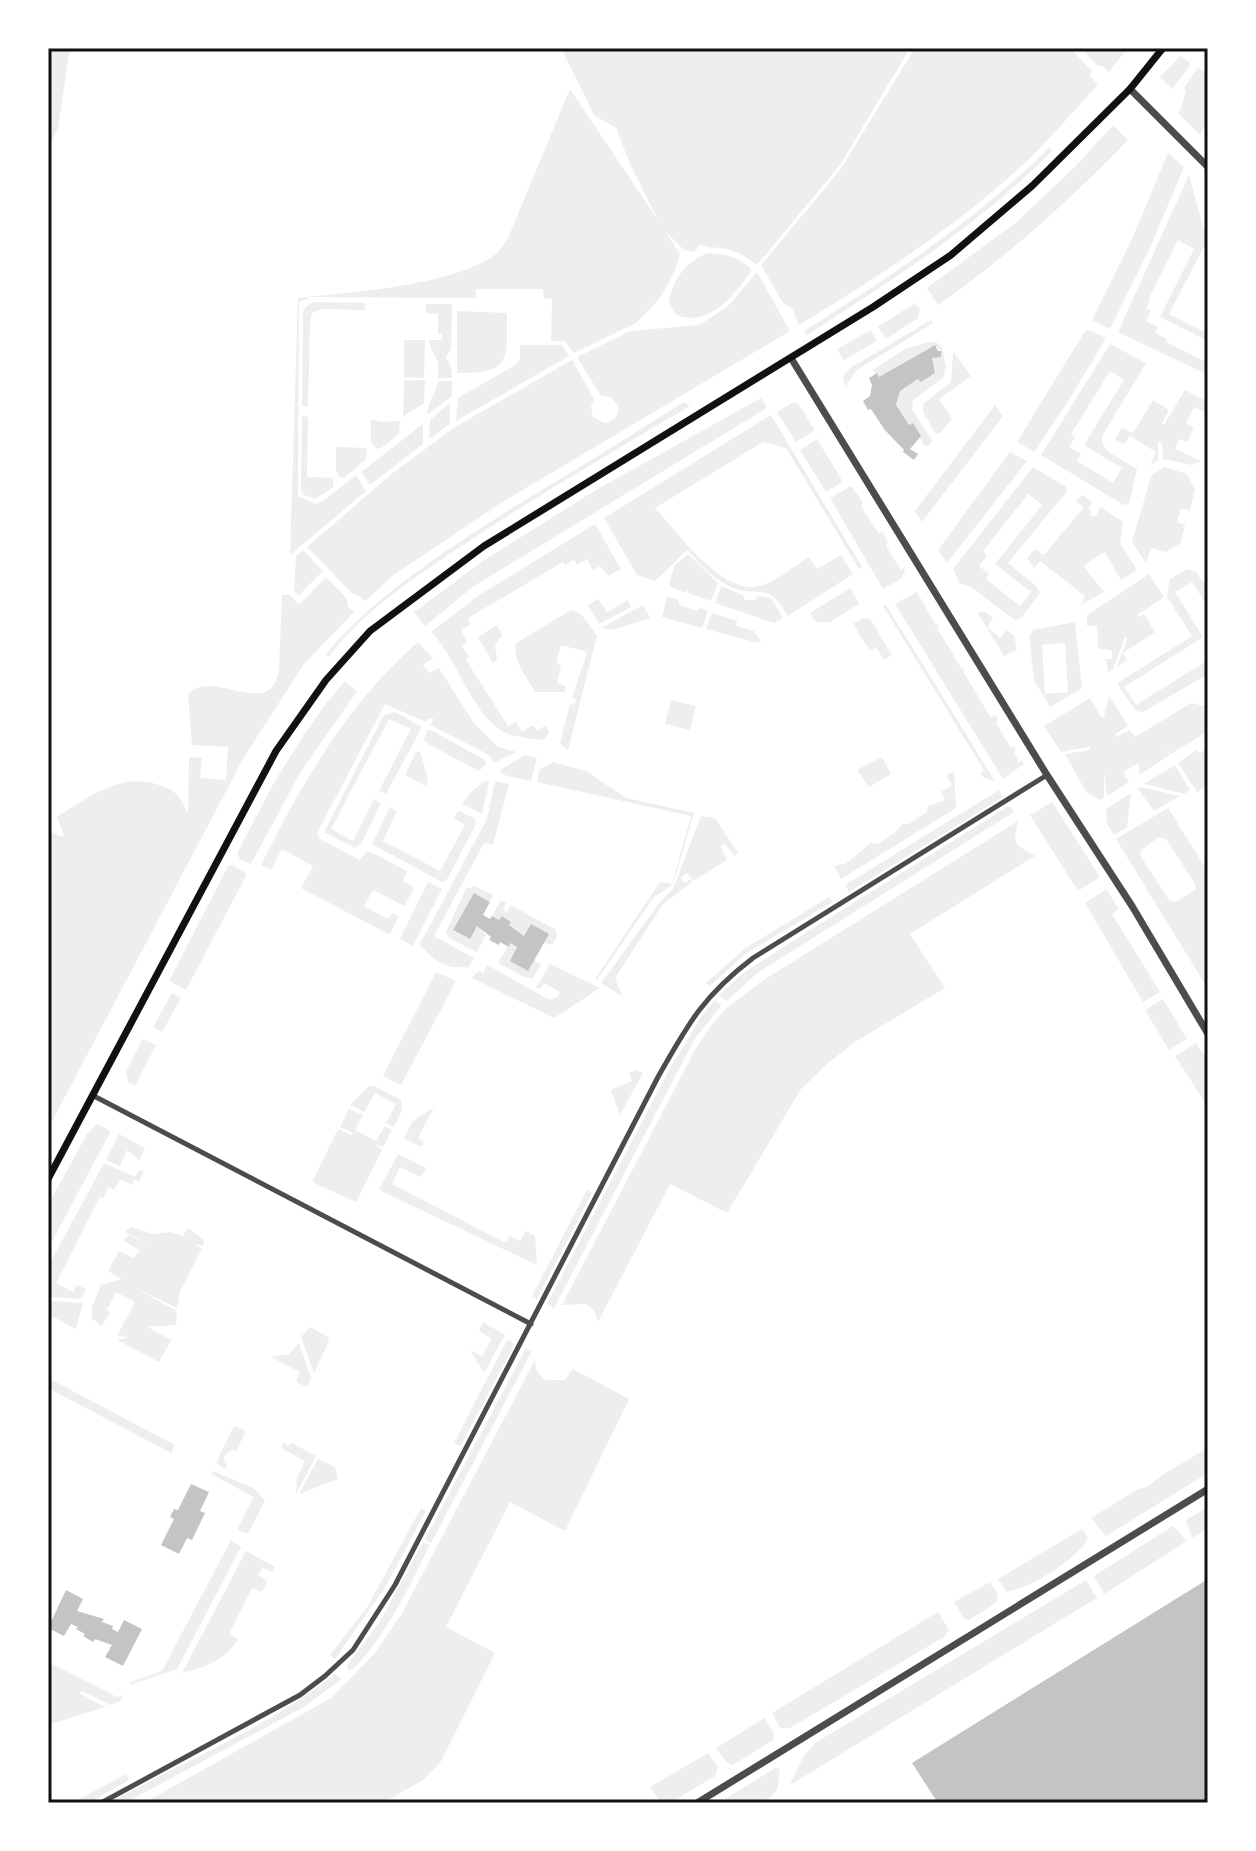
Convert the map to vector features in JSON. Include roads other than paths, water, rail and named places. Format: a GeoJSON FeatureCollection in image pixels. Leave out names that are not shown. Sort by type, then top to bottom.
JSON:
{"type":"FeatureCollection","features":[{"type":"Feature","properties":{"kind":"main road"},"geometry":{"type":"LineString","coordinates":[[48,1179],[276,751],[326,680],[370,631],[484,546],[791,358],[951,255],[1032,186],[1130,89],[1163,48]]}},
{"type":"Feature","properties":{"kind":"street"},"geometry":{"type":"LineString","coordinates":[[1130,89],[1208,167]]}},
{"type":"Feature","properties":{"kind":"street"},"geometry":{"type":"LineString","coordinates":[[791,358],[1047,775],[1132,906],[1208,1034]]}},
{"type":"Feature","properties":{"kind":"street"},"geometry":{"type":"LineString","coordinates":[[101,1803],[287,1703],[325,1676],[353,1650],[395,1585],[665,1065],[687,1024],[709,995],[753,958],[1047,775]]}},
{"type":"Feature","properties":{"kind":"street"},"geometry":{"type":"LineString","coordinates":[[92,1095],[531,1324]]}},
{"type":"Feature","properties":{"kind":"street"},"geometry":{"type":"LineString","coordinates":[[697,1803],[1208,1489]]}}]}
